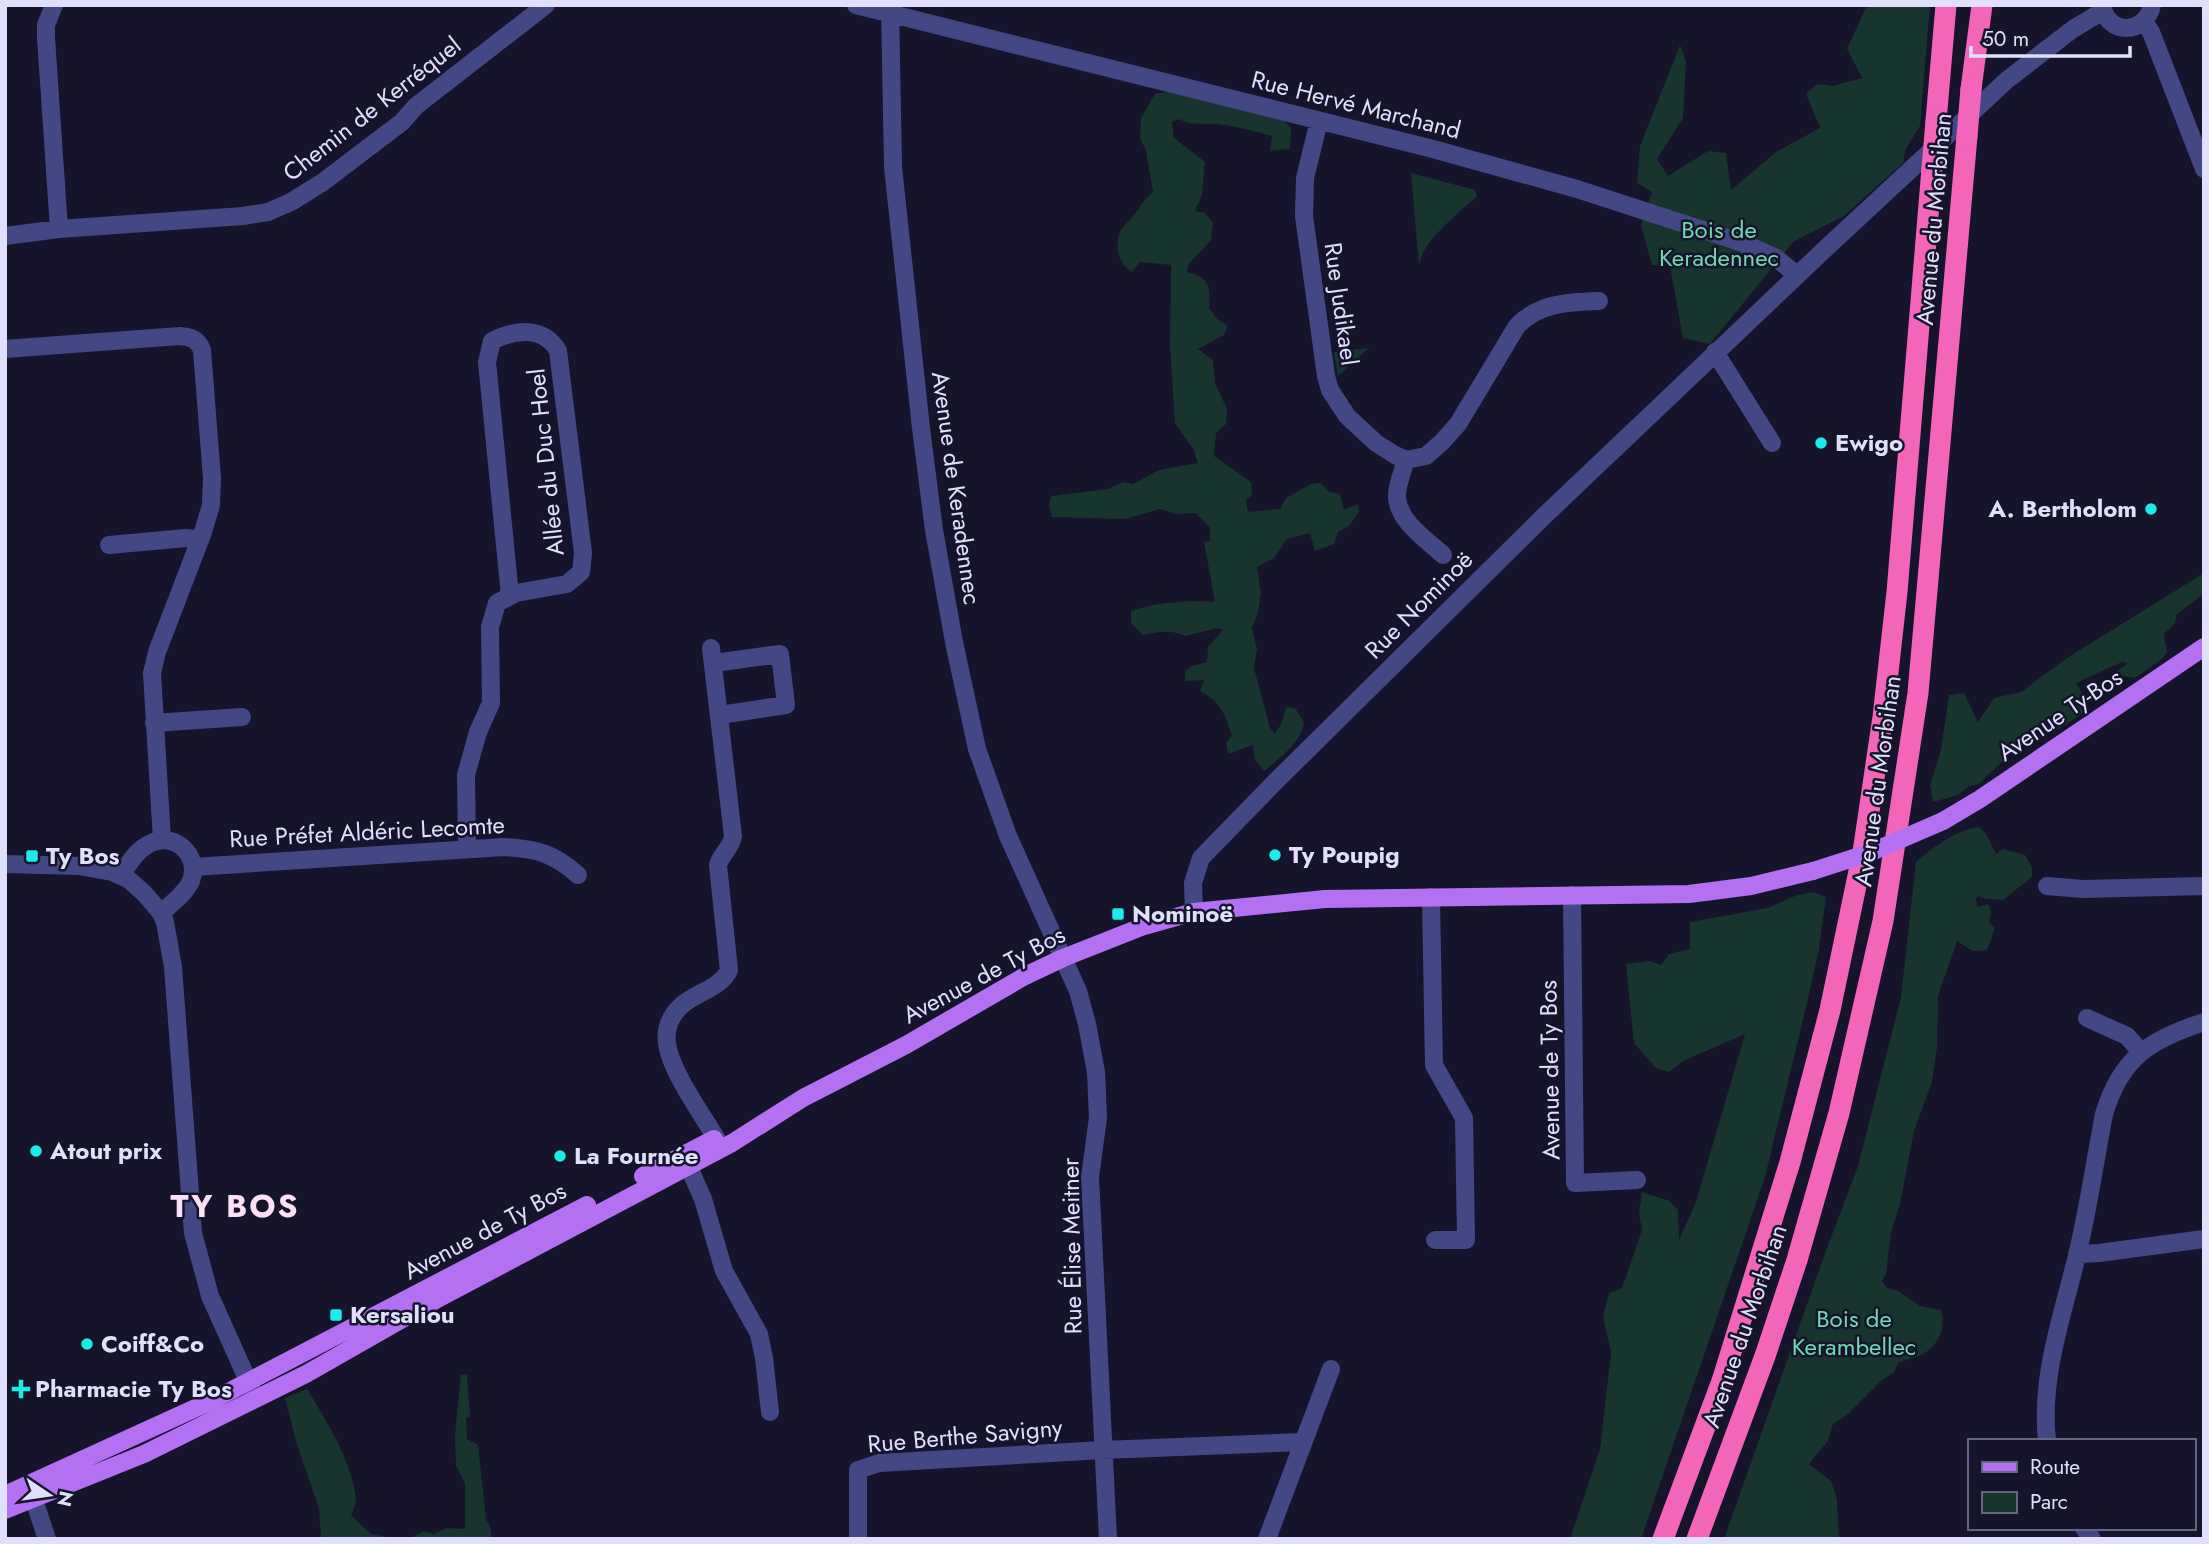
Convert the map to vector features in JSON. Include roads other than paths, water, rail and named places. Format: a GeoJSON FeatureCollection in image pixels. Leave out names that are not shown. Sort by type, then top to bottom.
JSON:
{"type":"FeatureCollection","features":[{"type":"Feature","properties":{"kind":"highway","name":"Avenue du Morbihan"},"geometry":{"type":"LineString","coordinates":[[1663,1539],[1722,1381],[1790,1162],[1830,1010],[1863,852],[1897,592],[1946,5]]}},
{"type":"Feature","properties":{"kind":"highway","name":"Avenue du Morbihan"},"geometry":{"type":"LineString","coordinates":[[1697,1539],[1765,1356],[1797,1260],[1839,1113],[1883,921],[1918,693],[1971,89],[1982,5]]}},
{"type":"Feature","properties":{"kind":"main road","name":"Avenue Ty-Bos"},"geometry":{"type":"LineString","coordinates":[[1942,821],[1980,799],[2204,647]]}},
{"type":"Feature","properties":{"kind":"main road","name":"Avenue de Ty Bos"},"geometry":{"type":"LineString","coordinates":[[5,1510],[31,1492],[248,1380],[771,1119],[803,1098],[906,1045],[1025,976],[1144,926],[1194,912],[1325,899],[1672,894],[1726,890],[1813,872],[1869,853],[1942,821]]}},
{"type":"Feature","properties":{"kind":"main road","name":"Avenue de Ty Bos"},"geometry":{"type":"LineString","coordinates":[[5,1495],[31,1492],[144,1454],[256,1399],[686,1160]]}},
{"type":"Feature","properties":{"kind":"street"},"geometry":{"type":"LineString","coordinates":[[54,5],[46,25],[46,38],[58,229]]}},
{"type":"Feature","properties":{"kind":"street","name":"Chemin de Kerréquel"},"geometry":{"type":"LineString","coordinates":[[5,236],[58,229],[243,216],[281,207],[305,195],[402,122],[416,106],[546,5]]}},
{"type":"Feature","properties":{"kind":"street"},"geometry":{"type":"LineString","coordinates":[[856,5],[890,10]]}},
{"type":"Feature","properties":{"kind":"street"},"geometry":{"type":"LineString","coordinates":[[2103,8],[2112,23],[2134,27],[2144,22],[2151,13],[2152,5]]}},
{"type":"Feature","properties":{"kind":"street","name":"Rue Nominoë"},"geometry":{"type":"LineString","coordinates":[[1194,912],[1193,883],[1198,864],[1206,852],[1543,517],[1715,352],[2007,80],[2103,8]]}},
{"type":"Feature","properties":{"kind":"street","name":"Rue Hervé Marchand"},"geometry":{"type":"LineString","coordinates":[[890,10],[1577,189],[1669,217],[1763,251],[1787,265],[1797,275]]}},
{"type":"Feature","properties":{"kind":"street","name":"Avenue de Keradennec"},"geometry":{"type":"LineString","coordinates":[[890,10],[896,200],[922,442],[939,559],[977,748],[1008,836],[1063,958]]}},
{"type":"Feature","properties":{"kind":"street"},"geometry":{"type":"LineString","coordinates":[[2144,22],[2151,32],[2204,169]]}},
{"type":"Feature","properties":{"kind":"street","name":"Rue Judikael"},"geometry":{"type":"LineString","coordinates":[[1319,121],[1305,178],[1304,216],[1326,376],[1330,390],[1347,415],[1376,443],[1406,460]]}},
{"type":"Feature","properties":{"kind":"street"},"geometry":{"type":"LineString","coordinates":[[1443,555],[1407,521],[1401,511],[1397,499],[1406,460],[1418,460],[1426,456],[1443,442],[1458,424],[1525,317],[1554,305],[1598,301]]}},
{"type":"Feature","properties":{"kind":"street","name":"Allée du Duc Hoel"},"geometry":{"type":"LineString","coordinates":[[534,332],[552,339],[558,351],[583,553],[582,572],[567,584],[510,596],[487,362],[492,341],[505,334],[534,332]]}},
{"type":"Feature","properties":{"kind":"street"},"geometry":{"type":"LineString","coordinates":[[5,349],[180,336],[191,337],[202,350],[212,478],[209,513],[153,665],[162,840]]}},
{"type":"Feature","properties":{"kind":"street"},"geometry":{"type":"LineString","coordinates":[[1715,352],[1772,443]]}},
{"type":"Feature","properties":{"kind":"street"},"geometry":{"type":"LineString","coordinates":[[109,545],[186,538],[200,540]]}},
{"type":"Feature","properties":{"kind":"street"},"geometry":{"type":"LineString","coordinates":[[467,848],[466,775],[478,732],[491,703],[490,627],[497,603],[510,596]]}},
{"type":"Feature","properties":{"kind":"street"},"geometry":{"type":"LineString","coordinates":[[719,1143],[678,1073],[666,1041],[669,1021],[674,1013],[692,997],[723,980],[729,970],[718,865],[733,836],[713,655],[780,654],[786,705],[720,715]]}},
{"type":"Feature","properties":{"kind":"street"},"geometry":{"type":"LineString","coordinates":[[154,723],[242,717]]}},
{"type":"Feature","properties":{"kind":"street"},"geometry":{"type":"LineString","coordinates":[[121,875],[145,846],[162,840],[178,843],[186,848],[192,867],[190,883],[183,893],[160,913]]}},
{"type":"Feature","properties":{"kind":"street","name":"Rue Préfet Aldéric Lecomte"},"geometry":{"type":"LineString","coordinates":[[192,867],[467,848],[534,849],[558,859],[578,875]]}},
{"type":"Feature","properties":{"kind":"street"},"geometry":{"type":"LineString","coordinates":[[5,864],[79,866],[121,875],[144,893],[160,913],[169,934],[173,967],[193,1233],[209,1296],[256,1399]]}},
{"type":"Feature","properties":{"kind":"street"},"geometry":{"type":"LineString","coordinates":[[2047,886],[2099,889],[2204,886]]}},
{"type":"Feature","properties":{"kind":"street","name":"Avenue de Ty Bos"},"geometry":{"type":"LineString","coordinates":[[1572,895],[1576,1182],[1637,1180]]}},
{"type":"Feature","properties":{"kind":"street"},"geometry":{"type":"LineString","coordinates":[[1431,897],[1434,1065],[1464,1118],[1466,1240],[1435,1240]]}},
{"type":"Feature","properties":{"kind":"street","name":"Rue Élise Meitner"},"geometry":{"type":"LineString","coordinates":[[1063,958],[1078,991],[1096,1072],[1098,1118],[1090,1187],[1108,1539]]}},
{"type":"Feature","properties":{"kind":"street"},"geometry":{"type":"LineString","coordinates":[[2087,1018],[2127,1036],[2141,1052]]}},
{"type":"Feature","properties":{"kind":"street"},"geometry":{"type":"LineString","coordinates":[[2047,1439],[2045,1414],[2048,1379],[2110,1094],[2120,1074],[2141,1052],[2163,1038],[2204,1022]]}},
{"type":"Feature","properties":{"kind":"street"},"geometry":{"type":"LineString","coordinates":[[686,1160],[703,1199],[724,1271],[759,1335],[770,1412]]}},
{"type":"Feature","properties":{"kind":"street"},"geometry":{"type":"LineString","coordinates":[[2077,1254],[2204,1239]]}},
{"type":"Feature","properties":{"kind":"street"},"geometry":{"type":"LineString","coordinates":[[1267,1539],[1331,1369]]}},
{"type":"Feature","properties":{"kind":"street"},"geometry":{"type":"LineString","coordinates":[[1103,1450],[1303,1442]]}},
{"type":"Feature","properties":{"kind":"street","name":"Rue Berthe Savigny"},"geometry":{"type":"LineString","coordinates":[[858,1539],[858,1469],[879,1463],[1103,1450]]}},
{"type":"Feature","properties":{"kind":"street"},"geometry":{"type":"LineString","coordinates":[[31,1492],[47,1539]]}},
{"type":"Feature","properties":{"kind":"place","name":"Ewigo"},"geometry":{"type":"Point","coordinates":[1821,443]}},
{"type":"Feature","properties":{"kind":"place","name":"A. Bertholom"},"geometry":{"type":"Point","coordinates":[2151,509]}},
{"type":"Feature","properties":{"kind":"place","name":"Ty Poupig"},"geometry":{"type":"Point","coordinates":[1275,855]}},
{"type":"Feature","properties":{"kind":"place","name":"Ty Bos"},"geometry":{"type":"Point","coordinates":[32,856]}},
{"type":"Feature","properties":{"kind":"place","name":"Nominoë"},"geometry":{"type":"Point","coordinates":[1118,914]}},
{"type":"Feature","properties":{"kind":"place","name":"Atout prix"},"geometry":{"type":"Point","coordinates":[36,1151]}},
{"type":"Feature","properties":{"kind":"place","name":"La Fournée"},"geometry":{"type":"Point","coordinates":[560,1156]}},
{"type":"Feature","properties":{"kind":"place","name":"Kersaliou"},"geometry":{"type":"Point","coordinates":[336,1315]}},
{"type":"Feature","properties":{"kind":"place","name":"Coiff&Co"},"geometry":{"type":"Point","coordinates":[87,1344]}},
{"type":"Feature","properties":{"kind":"place","name":"Pharmacie Ty Bos"},"geometry":{"type":"Point","coordinates":[21,1389]}},
{"type":"Feature","properties":{"kind":"district","name":"TY BOS"},"geometry":{"type":"Point","coordinates":[235,1206]}},
{"type":"Feature","properties":{"kind":"park label","name":"Bois de Keradennec"},"geometry":{"type":"Point","coordinates":[1719,244]}},
{"type":"Feature","properties":{"kind":"park label","name":"Bois de Kerambellec"},"geometry":{"type":"Point","coordinates":[1854,1333]}}]}
